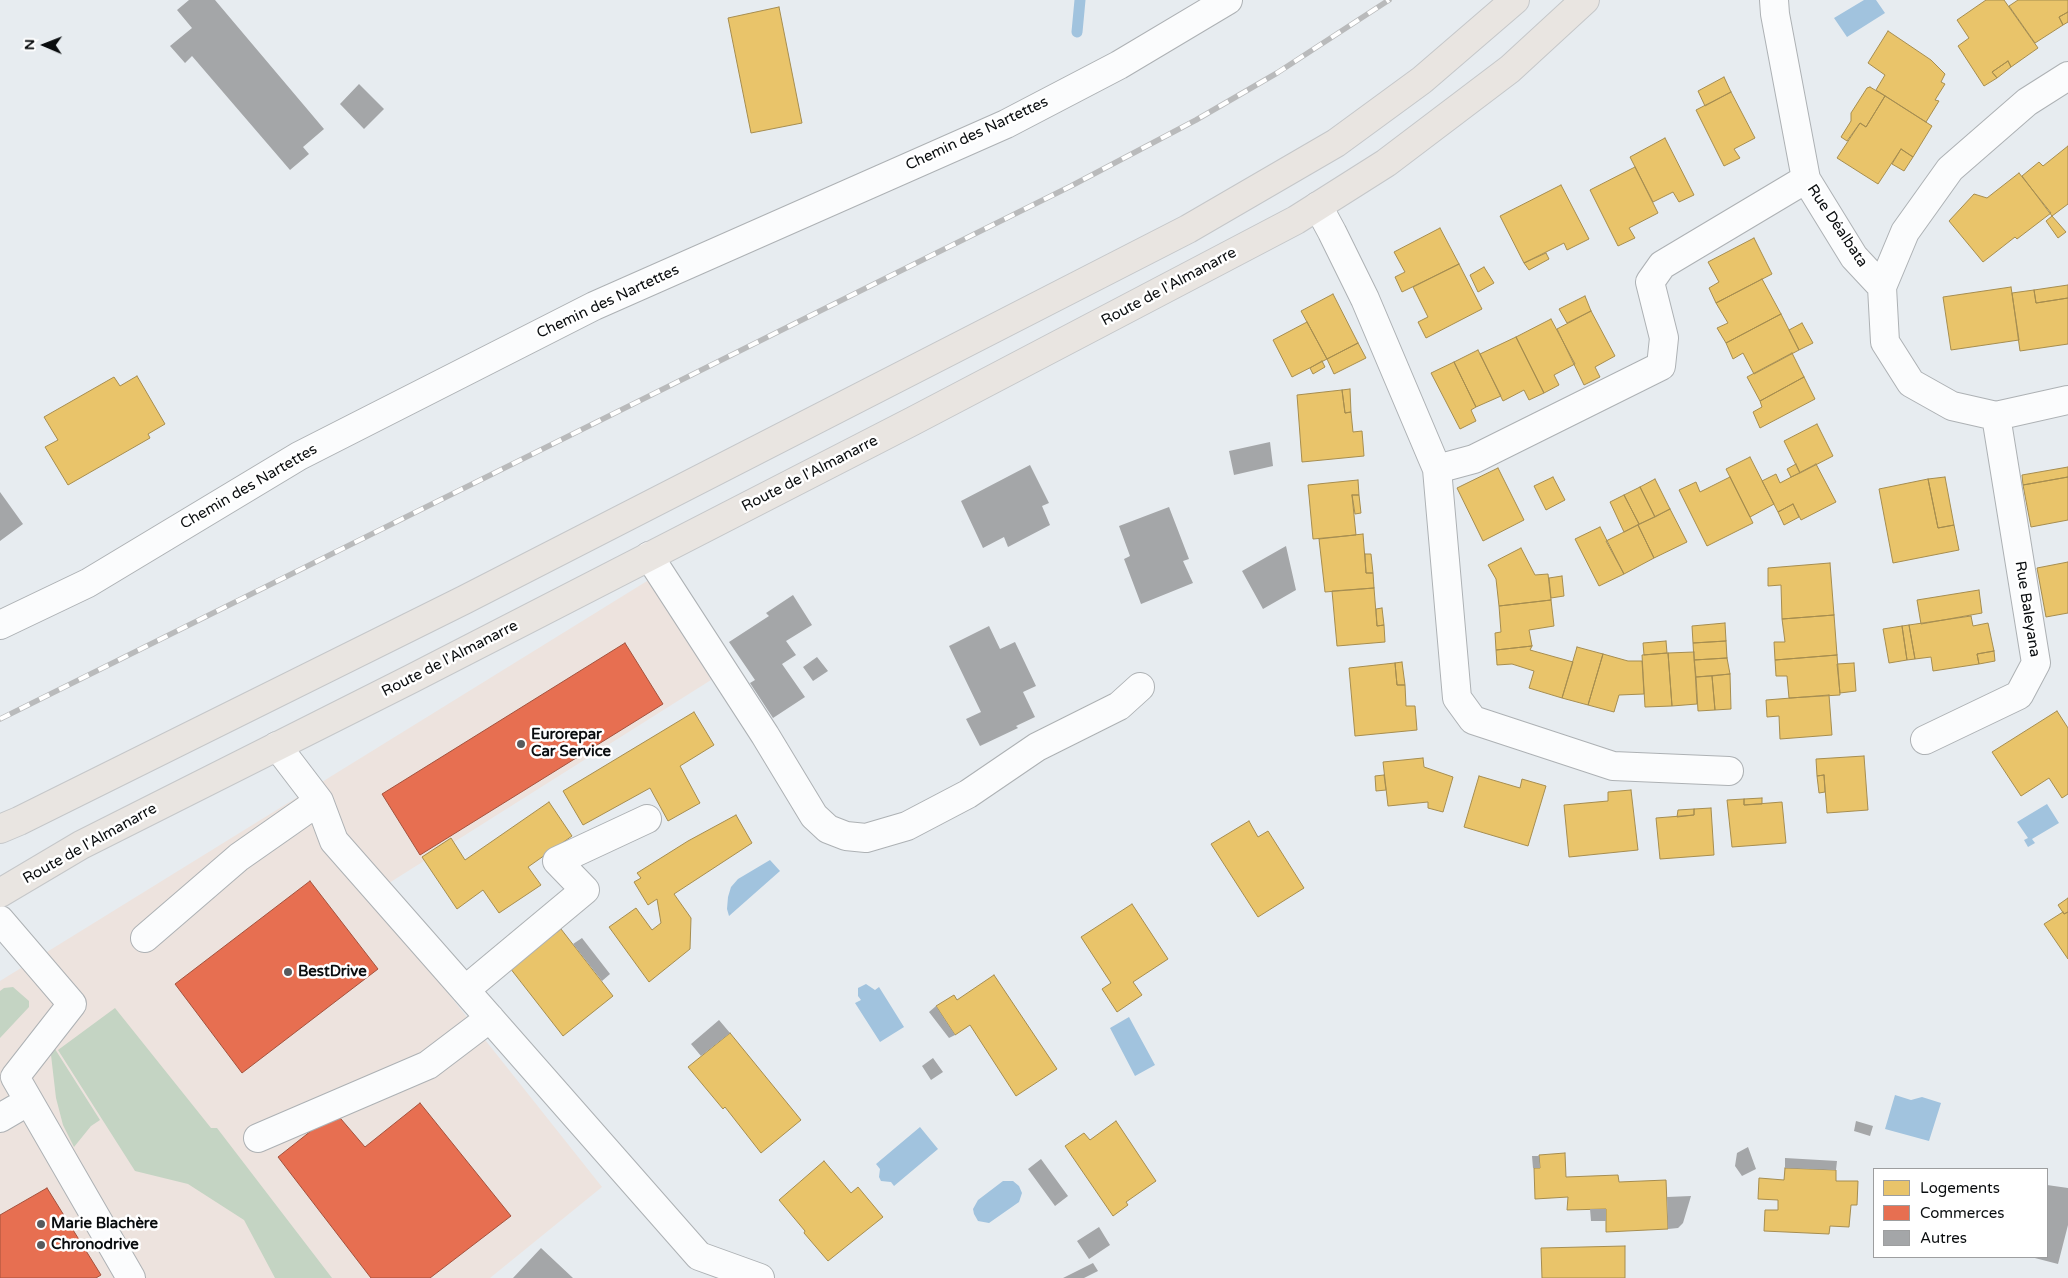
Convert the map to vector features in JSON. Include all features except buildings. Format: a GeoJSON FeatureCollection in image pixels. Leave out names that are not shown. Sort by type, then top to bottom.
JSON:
{"type":"FeatureCollection","features":[{"type":"Feature","properties":{"kind":"main road"},"geometry":{"type":"LineString","coordinates":[[0,828],[19,821],[464,600],[1188,229],[1286,170],[1336,143],[1422,80],[1516,0]]}},
{"type":"Feature","properties":{"kind":"main road","name":"Route de l'Almanarre"},"geometry":{"type":"LineString","coordinates":[[0,893],[81,845],[411,679],[1296,220],[1386,163],[1510,69],[1585,0]]}},
{"type":"Feature","properties":{"kind":"street","name":"Chemin des Nartettes"},"geometry":{"type":"LineString","coordinates":[[0,625],[88,583],[299,456],[594,306],[1006,124],[1119,65],[1228,0]]}},
{"type":"Feature","properties":{"kind":"street","name":"Rue Déalbata"},"geometry":{"type":"LineString","coordinates":[[1777,5],[1806,179],[1854,257],[1882,287]]}},
{"type":"Feature","properties":{"kind":"street"},"geometry":{"type":"LineString","coordinates":[[2068,76],[2027,102],[1950,169],[1905,232],[1882,287],[1885,342],[1911,383],[1952,406],[1996,416],[2068,400]]}},
{"type":"Feature","properties":{"kind":"street"},"geometry":{"type":"LineString","coordinates":[[1437,469],[1474,459],[1662,366],[1664,338],[1650,282],[1662,265],[1806,179]]}},
{"type":"Feature","properties":{"kind":"street"},"geometry":{"type":"LineString","coordinates":[[1318,206],[1365,299],[1437,469],[1457,698],[1473,720],[1613,766],[1728,771]]}},
{"type":"Feature","properties":{"kind":"street","name":"Rue Baleyana"},"geometry":{"type":"LineString","coordinates":[[1925,740],[2019,695],[2036,663],[1996,416]]}},
{"type":"Feature","properties":{"kind":"street"},"geometry":{"type":"LineString","coordinates":[[649,556],[765,735],[814,816],[828,829],[846,836],[866,838],[907,826],[968,794],[1037,747],[1119,706],[1140,687]]}},
{"type":"Feature","properties":{"kind":"street"},"geometry":{"type":"LineString","coordinates":[[277,746],[319,801],[334,841],[698,1256],[760,1278]]}},
{"type":"Feature","properties":{"kind":"street"},"geometry":{"type":"LineString","coordinates":[[145,938],[239,857],[319,801]]}},
{"type":"Feature","properties":{"kind":"street"},"geometry":{"type":"LineString","coordinates":[[465,990],[584,890],[557,861],[647,819]]}},
{"type":"Feature","properties":{"kind":"street"},"geometry":{"type":"LineString","coordinates":[[0,920],[72,1004],[15,1077],[131,1278]]}},
{"type":"Feature","properties":{"kind":"street"},"geometry":{"type":"LineString","coordinates":[[258,1138],[428,1066],[490,1018]]}},
{"type":"Feature","properties":{"kind":"street"},"geometry":{"type":"LineString","coordinates":[[0,1118],[29,1101]]}},
{"type":"Feature","properties":{"kind":"shaded area"},"geometry":{"type":"Polygon","coordinates":[[[660,573],[711,680],[370,895],[602,1187],[490,1278],[0,1278],[0,981],[660,573]]]}},
{"type":"Feature","properties":{"kind":"green space"},"geometry":{"type":"Polygon","coordinates":[[[13,987],[29,1001],[29,1007],[0,1038],[0,991],[4,988],[13,987]]]}},
{"type":"Feature","properties":{"kind":"green space"},"geometry":{"type":"Polygon","coordinates":[[[115,1008],[211,1128],[217,1128],[332,1278],[275,1278],[244,1220],[188,1184],[135,1171],[58,1050],[115,1008]]]}},
{"type":"Feature","properties":{"kind":"green space"},"geometry":{"type":"Polygon","coordinates":[[[55,1049],[100,1120],[91,1126],[74,1147],[63,1125],[56,1098],[51,1055],[55,1049]]]}},
{"type":"Feature","properties":{"kind":"water"},"geometry":{"type":"Polygon","coordinates":[[[1864,0],[1876,0],[1885,13],[1847,37],[1834,18],[1864,0]]]}},
{"type":"Feature","properties":{"kind":"water"},"geometry":{"type":"Polygon","coordinates":[[[2047,804],[2059,823],[2032,839],[2035,843],[2028,847],[2024,840],[2028,838],[2017,822],[2047,804]]]}},
{"type":"Feature","properties":{"kind":"water"},"geometry":{"type":"Polygon","coordinates":[[[770,860],[780,871],[729,916],[727,909],[731,887],[738,879],[770,860]]]}},
{"type":"Feature","properties":{"kind":"water"},"geometry":{"type":"Polygon","coordinates":[[[866,984],[875,990],[879,987],[904,1027],[880,1042],[855,1003],[861,1000],[858,996],[858,988],[866,984]]]}},
{"type":"Feature","properties":{"kind":"water"},"geometry":{"type":"Polygon","coordinates":[[[1129,1017],[1155,1065],[1135,1076],[1110,1028],[1129,1017]]]}},
{"type":"Feature","properties":{"kind":"water"},"geometry":{"type":"Polygon","coordinates":[[[1895,1095],[1911,1100],[1922,1097],[1941,1103],[1929,1141],[1885,1129],[1895,1095]]]}},
{"type":"Feature","properties":{"kind":"water"},"geometry":{"type":"Polygon","coordinates":[[[920,1127],[938,1149],[894,1186],[891,1182],[881,1181],[879,1177],[880,1169],[876,1164],[920,1127]]]}},
{"type":"Feature","properties":{"kind":"water"},"geometry":{"type":"Polygon","coordinates":[[[1003,1181],[1013,1181],[1019,1186],[1022,1193],[1019,1202],[989,1223],[978,1221],[973,1209],[978,1200],[1003,1181]]]}},
{"type":"Feature","properties":{"kind":"waterway"},"geometry":{"type":"LineString","coordinates":[[1077,32],[1080,0]]}},
{"type":"Feature","properties":{"kind":"railway"},"geometry":{"type":"LineString","coordinates":[[0,719],[1071,186],[1196,120],[1277,73],[1389,0]]}},
{"type":"Feature","properties":{"kind":"place","name":"Eurorepar Car Service"},"geometry":{"type":"Point","coordinates":[521,744]}},
{"type":"Feature","properties":{"kind":"place","name":"BestDrive"},"geometry":{"type":"Point","coordinates":[288,972]}},
{"type":"Feature","properties":{"kind":"place","name":"Marie Blachère"},"geometry":{"type":"Point","coordinates":[41,1224]}},
{"type":"Feature","properties":{"kind":"place","name":"Chronodrive"},"geometry":{"type":"Point","coordinates":[41,1245]}}]}
